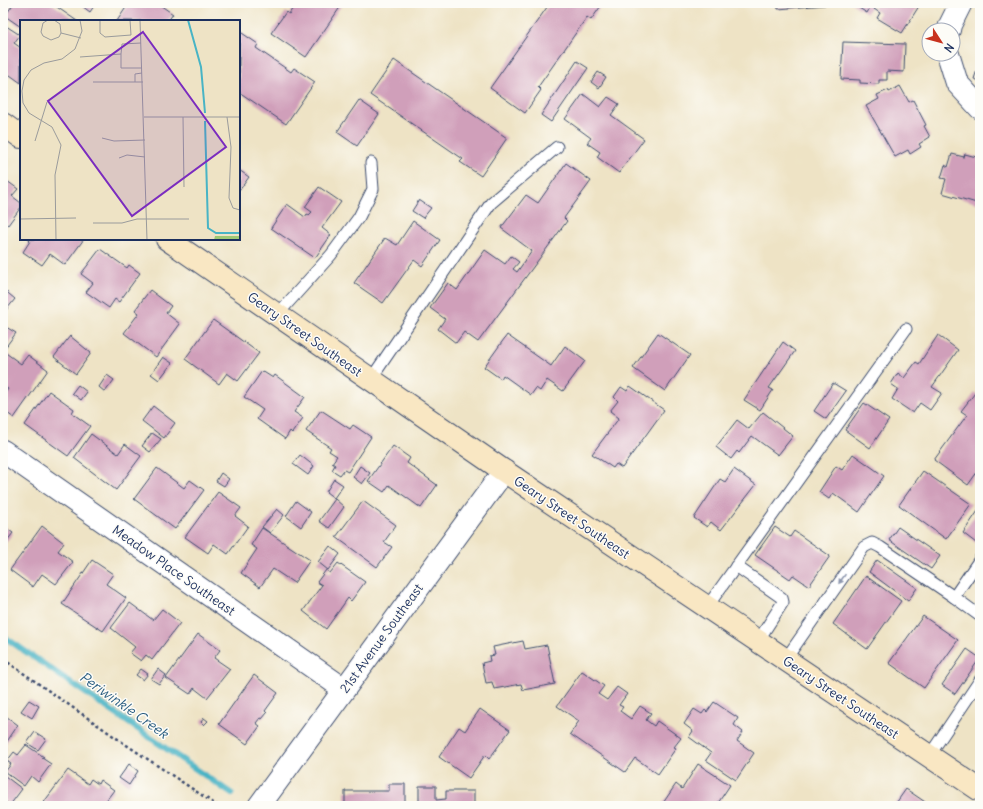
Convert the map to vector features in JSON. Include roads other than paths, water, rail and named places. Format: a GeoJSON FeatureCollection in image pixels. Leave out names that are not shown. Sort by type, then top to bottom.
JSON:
{"type":"FeatureCollection","features":[{"type":"Feature","properties":{"kind":"main road"},"geometry":{"type":"LineString","coordinates":[[3,124],[20,136]]}},
{"type":"Feature","properties":{"kind":"main road","name":"Geary Street Southeast"},"geometry":{"type":"LineString","coordinates":[[168,240],[504,471],[785,660],[979,788]]}},
{"type":"Feature","properties":{"kind":"street"},"geometry":{"type":"LineString","coordinates":[[952,22],[961,3]]}},
{"type":"Feature","properties":{"kind":"street"},"geometry":{"type":"LineString","coordinates":[[950,62],[957,83],[980,108]]}},
{"type":"Feature","properties":{"kind":"street","name":"Meadow Place Southeast"},"geometry":{"type":"LineString","coordinates":[[3,451],[344,689]]}},
{"type":"Feature","properties":{"kind":"street","name":"21st Avenue Southeast"},"geometry":{"type":"LineString","coordinates":[[259,806],[504,471]]}},
{"type":"Feature","properties":{"kind":"lane"},"geometry":{"type":"LineString","coordinates":[[371,379],[491,203],[557,147]]}},
{"type":"Feature","properties":{"kind":"lane"},"geometry":{"type":"LineString","coordinates":[[277,314],[331,254],[359,217],[373,189],[371,163]]}},
{"type":"Feature","properties":{"kind":"lane"},"geometry":{"type":"LineString","coordinates":[[707,607],[906,329]]}},
{"type":"Feature","properties":{"kind":"lane"},"geometry":{"type":"LineString","coordinates":[[785,660],[864,547],[872,543],[980,616]]}},
{"type":"Feature","properties":{"kind":"lane"},"geometry":{"type":"LineString","coordinates":[[954,597],[980,559]]}},
{"type":"Feature","properties":{"kind":"lane"},"geometry":{"type":"LineString","coordinates":[[736,566],[782,598],[783,602],[758,641]]}},
{"type":"Feature","properties":{"kind":"lane"},"geometry":{"type":"LineString","coordinates":[[929,756],[980,680]]}},
{"type":"Feature","properties":{"kind":"waterway","name":"Periwinkle Creek"},"geometry":{"type":"LineString","coordinates":[[3,636],[232,794]]}}]}
